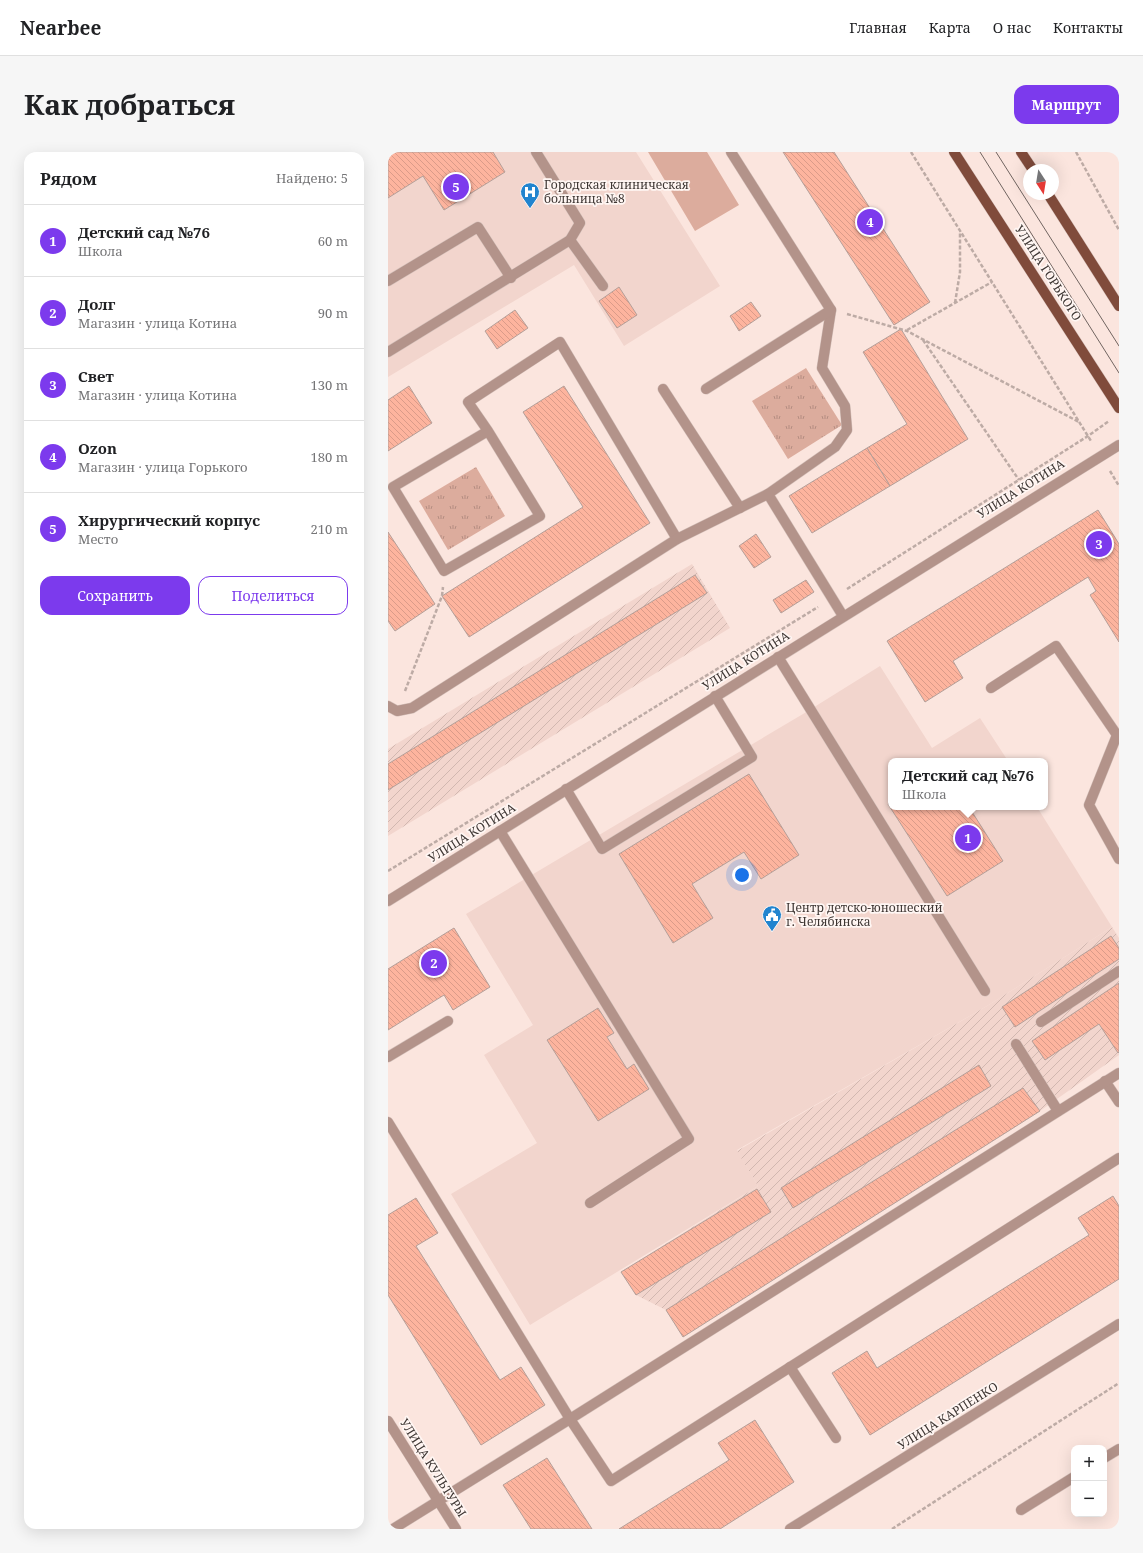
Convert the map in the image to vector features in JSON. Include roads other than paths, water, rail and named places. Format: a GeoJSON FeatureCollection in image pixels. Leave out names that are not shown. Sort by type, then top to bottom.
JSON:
{"type":"FeatureCollection","features":[{"type":"Feature","properties":{"kind":"main road","name":"УЛИЦА ГОРЬКОГО"},"geometry":{"type":"LineString","coordinates":[[954,152],[1119,408]]}},
{"type":"Feature","properties":{"kind":"main road"},"geometry":{"type":"LineString","coordinates":[[1021,152],[1029,164]]}},
{"type":"Feature","properties":{"kind":"main road"},"geometry":{"type":"LineString","coordinates":[[1052,200],[1119,306]]}},
{"type":"Feature","properties":{"kind":"street"},"geometry":{"type":"LineString","coordinates":[[388,352],[511,278],[570,240],[580,223],[536,152]]}},
{"type":"Feature","properties":{"kind":"street"},"geometry":{"type":"LineString","coordinates":[[393,709],[412,708],[677,539],[768,494],[835,447],[847,430],[845,406],[822,368],[831,310],[731,152]]}},
{"type":"Feature","properties":{"kind":"street"},"geometry":{"type":"LineString","coordinates":[[388,281],[478,227],[511,278]]}},
{"type":"Feature","properties":{"kind":"street"},"geometry":{"type":"LineString","coordinates":[[570,240],[603,286]]}},
{"type":"Feature","properties":{"kind":"street"},"geometry":{"type":"LineString","coordinates":[[706,388],[831,310]]}},
{"type":"Feature","properties":{"kind":"street"},"geometry":{"type":"LineString","coordinates":[[488,431],[393,487],[444,571],[540,516],[488,431],[468,402],[560,342],[677,539]]}},
{"type":"Feature","properties":{"kind":"street"},"geometry":{"type":"LineString","coordinates":[[663,389],[740,508]]}},
{"type":"Feature","properties":{"kind":"street","name":"УЛИЦА КОТИНА"},"geometry":{"type":"LineString","coordinates":[[388,901],[1119,444]]}},
{"type":"Feature","properties":{"kind":"street"},"geometry":{"type":"LineString","coordinates":[[768,494],[843,616]]}},
{"type":"Feature","properties":{"kind":"street"},"geometry":{"type":"LineString","coordinates":[[991,688],[1056,646],[1118,736],[1089,805],[1119,858]]}},
{"type":"Feature","properties":{"kind":"street"},"geometry":{"type":"LineString","coordinates":[[778,657],[985,991]]}},
{"type":"Feature","properties":{"kind":"street"},"geometry":{"type":"LineString","coordinates":[[566,789],[602,849],[752,757],[715,696]]}},
{"type":"Feature","properties":{"kind":"street"},"geometry":{"type":"LineString","coordinates":[[500,831],[689,1139],[590,1203]]}},
{"type":"Feature","properties":{"kind":"street"},"geometry":{"type":"LineString","coordinates":[[1041,1022],[1119,971]]}},
{"type":"Feature","properties":{"kind":"street"},"geometry":{"type":"LineString","coordinates":[[388,1057],[448,1021]]}},
{"type":"Feature","properties":{"kind":"street"},"geometry":{"type":"LineString","coordinates":[[1016,1044],[1058,1111]]}},
{"type":"Feature","properties":{"kind":"street"},"geometry":{"type":"LineString","coordinates":[[392,1529],[570,1419],[1119,1073]]}},
{"type":"Feature","properties":{"kind":"street"},"geometry":{"type":"LineString","coordinates":[[1105,1081],[1119,1102]]}},
{"type":"Feature","properties":{"kind":"street"},"geometry":{"type":"LineString","coordinates":[[388,1122],[570,1419],[611,1482],[1119,1158]]}},
{"type":"Feature","properties":{"kind":"street","name":"УЛИЦА КАРПЕНКО"},"geometry":{"type":"LineString","coordinates":[[790,1529],[1119,1324]]}},
{"type":"Feature","properties":{"kind":"street"},"geometry":{"type":"LineString","coordinates":[[790,1367],[836,1438]]}},
{"type":"Feature","properties":{"kind":"street","name":"УЛИЦА КУЛЬТУРЫ"},"geometry":{"type":"LineString","coordinates":[[388,1421],[456,1529]]}},
{"type":"Feature","properties":{"kind":"street"},"geometry":{"type":"LineString","coordinates":[[1107,1456],[1119,1449]]}},
{"type":"Feature","properties":{"kind":"street"},"geometry":{"type":"LineString","coordinates":[[1021,1510],[1071,1479]]}},
{"type":"Feature","properties":{"kind":"tram line"},"geometry":{"type":"LineString","coordinates":[[980,152],[1119,373]]}},
{"type":"Feature","properties":{"kind":"tram line"},"geometry":{"type":"LineString","coordinates":[[996,152],[1119,346]]}},
{"type":"Feature","properties":{"kind":"place","name":"Хирургический корпус"},"geometry":{"type":"Point","coordinates":[456,187]}},
{"type":"Feature","properties":{"kind":"place","name":"Городская клиническая больница №8"},"geometry":{"type":"Point","coordinates":[530,209]}},
{"type":"Feature","properties":{"kind":"place","name":"Ozon"},"geometry":{"type":"Point","coordinates":[870,222]}},
{"type":"Feature","properties":{"kind":"place","name":"Свет"},"geometry":{"type":"Point","coordinates":[1099,544]}},
{"type":"Feature","properties":{"kind":"place","name":"Детский сад №76"},"geometry":{"type":"Point","coordinates":[968,838]}},
{"type":"Feature","properties":{"kind":"place","name":"Центр детско-юношеский г. Челябинска"},"geometry":{"type":"Point","coordinates":[772,932]}},
{"type":"Feature","properties":{"kind":"place","name":"Долг"},"geometry":{"type":"Point","coordinates":[434,963]}}]}
